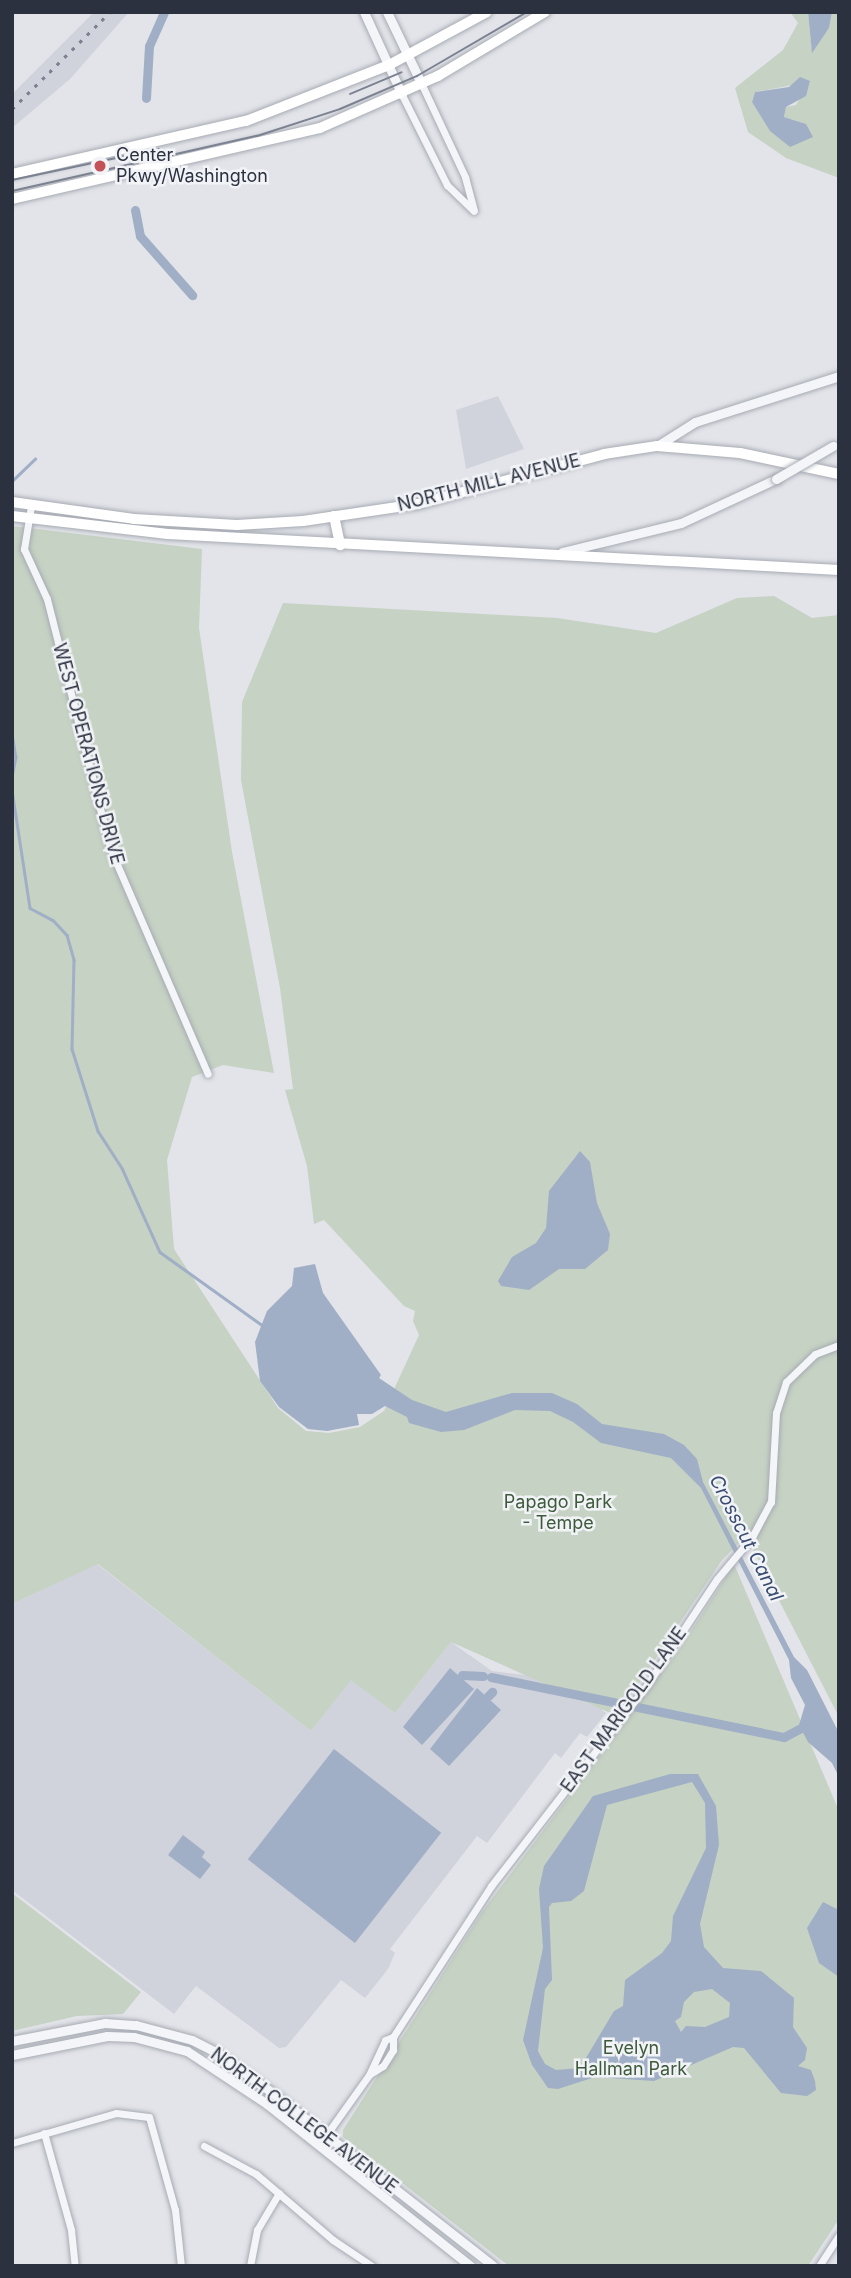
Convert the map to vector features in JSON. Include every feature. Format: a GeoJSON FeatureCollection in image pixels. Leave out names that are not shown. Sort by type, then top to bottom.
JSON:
{"type":"FeatureCollection","features":[{"type":"Feature","properties":{"kind":"main road"},"geometry":{"type":"LineString","coordinates":[[12,173],[246,121],[389,65],[487,12]]}},
{"type":"Feature","properties":{"kind":"main road"},"geometry":{"type":"LineString","coordinates":[[12,199],[262,144],[422,85],[545,12]]}},
{"type":"Feature","properties":{"kind":"main road","name":"NORTH MILL AVENUE"},"geometry":{"type":"LineString","coordinates":[[12,502],[106,517],[237,525],[334,516],[418,504],[604,454],[657,446],[740,453],[839,474]]}},
{"type":"Feature","properties":{"kind":"main road"},"geometry":{"type":"LineString","coordinates":[[12,516],[92,529],[532,556],[839,570]]}},
{"type":"Feature","properties":{"kind":"main road"},"geometry":{"type":"LineString","coordinates":[[334,516],[340,545]]}},
{"type":"Feature","properties":{"kind":"street"},"geometry":{"type":"LineString","coordinates":[[364,12],[447,185],[474,211],[465,177],[387,12]]}},
{"type":"Feature","properties":{"kind":"street"},"geometry":{"type":"LineString","coordinates":[[657,446],[675,431],[695,422],[839,376]]}},
{"type":"Feature","properties":{"kind":"street"},"geometry":{"type":"LineString","coordinates":[[532,556],[613,543],[672,526],[776,479],[836,444]]}},
{"type":"Feature","properties":{"kind":"street","name":"WEST OPERATIONS DRIVE"},"geometry":{"type":"LineString","coordinates":[[31,506],[24,549],[47,599],[110,848],[208,1074]]}},
{"type":"Feature","properties":{"kind":"street","name":"EAST MARIGOLD LANE"},"geometry":{"type":"LineString","coordinates":[[369,2075],[383,2066],[393,2050],[393,2037],[491,1886],[647,1685],[717,1579],[751,1537],[771,1502],[776,1413],[786,1382],[813,1355],[839,1345]]}},
{"type":"Feature","properties":{"kind":"street","name":"NORTH COLLEGE AVENUE"},"geometry":{"type":"LineString","coordinates":[[12,2041],[105,2023],[166,2031],[216,2052],[493,2266]]}},
{"type":"Feature","properties":{"kind":"street","name":"NORTH COLLEGE AVENUE"},"geometry":{"type":"LineString","coordinates":[[12,2055],[107,2036],[162,2042],[215,2066],[471,2266]]}},
{"type":"Feature","properties":{"kind":"street","name":"EAST MARIGOLD LANE"},"geometry":{"type":"LineString","coordinates":[[319,2145],[369,2075],[384,2040],[393,2037]]}},
{"type":"Feature","properties":{"kind":"street"},"geometry":{"type":"LineString","coordinates":[[12,2143],[116,2113],[149,2117],[175,2210],[181,2266]]}},
{"type":"Feature","properties":{"kind":"street"},"geometry":{"type":"LineString","coordinates":[[44,2133],[71,2230],[75,2266]]}},
{"type":"Feature","properties":{"kind":"street"},"geometry":{"type":"LineString","coordinates":[[204,2146],[236,2161],[279,2193],[332,2240],[372,2266]]}},
{"type":"Feature","properties":{"kind":"street"},"geometry":{"type":"LineString","coordinates":[[250,2266],[257,2230],[279,2193]]}},
{"type":"Feature","properties":{"kind":"street"},"geometry":{"type":"LineString","coordinates":[[819,2266],[839,2235]]}},
{"type":"Feature","properties":{"kind":"shaded area"},"geometry":{"type":"Polygon","coordinates":[[[94,12],[129,12],[70,79],[12,128],[12,94],[94,12]]]}},
{"type":"Feature","properties":{"kind":"shaded area"},"geometry":{"type":"Polygon","coordinates":[[[498,396],[524,449],[466,469],[456,410],[498,396]]]}},
{"type":"Feature","properties":{"kind":"shaded area"},"geometry":{"type":"Polygon","coordinates":[[[97,1564],[311,1731],[351,1679],[395,1713],[451,1642],[492,1671],[542,1677],[541,1684],[610,1697],[602,1710],[606,1713],[587,1737],[580,1733],[561,1758],[555,1753],[487,1843],[477,1836],[390,1949],[395,1953],[388,1969],[365,1998],[341,1980],[286,2047],[279,2048],[196,1986],[174,2014],[12,1890],[12,1604],[97,1564]]]}},
{"type":"Feature","properties":{"kind":"green space"},"geometry":{"type":"Polygon","coordinates":[[[790,12],[808,12],[812,51],[829,28],[832,12],[839,12],[839,178],[786,158],[748,132],[735,88],[783,50],[798,23],[790,12]],[[810,82],[755,92],[752,102],[762,116],[806,124],[784,117],[786,107],[796,105],[810,82]]]}},
{"type":"Feature","properties":{"kind":"green space","name":"Papago Park - Tempe"},"geometry":{"type":"Polygon","coordinates":[[[12,526],[202,549],[199,628],[232,852],[274,1073],[223,1065],[192,1077],[167,1160],[174,1249],[278,1408],[306,1431],[329,1433],[360,1427],[384,1411],[419,1335],[413,1321],[415,1311],[404,1306],[324,1220],[314,1224],[307,1166],[285,1090],[293,1089],[280,988],[241,780],[242,702],[283,603],[557,618],[656,633],[737,598],[774,596],[812,618],[839,615],[839,1717],[746,1536],[722,1560],[617,1716],[451,1642],[395,1713],[351,1680],[311,1731],[98,1564],[12,1604],[12,526]]]}},
{"type":"Feature","properties":{"kind":"green space","name":"Evelyn Hallman Park"},"geometry":{"type":"Polygon","coordinates":[[[734,1564],[839,1811],[839,2219],[808,2266],[509,2266],[343,2137],[343,2130],[482,1912],[679,1650],[734,1564]]]}},
{"type":"Feature","properties":{"kind":"green space"},"geometry":{"type":"Polygon","coordinates":[[[12,1893],[141,1992],[123,2014],[77,2016],[12,2031],[12,1893]]]}},
{"type":"Feature","properties":{"kind":"water"},"geometry":{"type":"Polygon","coordinates":[[[808,12],[832,12],[829,28],[812,53],[808,12]]]}},
{"type":"Feature","properties":{"kind":"water"},"geometry":{"type":"Polygon","coordinates":[[[800,77],[810,81],[806,96],[786,107],[784,117],[806,124],[813,137],[790,147],[770,131],[752,102],[755,92],[789,87],[800,77]]]}},
{"type":"Feature","properties":{"kind":"water"},"geometry":{"type":"Polygon","coordinates":[[[580,1151],[590,1162],[597,1203],[610,1234],[608,1250],[585,1269],[559,1269],[529,1290],[501,1286],[498,1281],[512,1257],[536,1243],[546,1228],[549,1191],[580,1151]]]}},
{"type":"Feature","properties":{"kind":"water"},"geometry":{"type":"Polygon","coordinates":[[[315,1264],[323,1293],[381,1375],[379,1378],[412,1400],[446,1412],[512,1393],[552,1393],[577,1404],[602,1424],[664,1434],[684,1445],[697,1459],[703,1482],[794,1657],[807,1670],[838,1731],[839,1777],[832,1763],[808,1742],[799,1725],[805,1705],[791,1678],[789,1660],[701,1488],[671,1458],[601,1443],[573,1422],[550,1411],[515,1410],[464,1430],[441,1432],[409,1423],[407,1417],[385,1406],[372,1414],[357,1414],[359,1425],[327,1431],[308,1429],[279,1407],[260,1381],[255,1342],[267,1311],[292,1286],[294,1268],[315,1264]]]}},
{"type":"Feature","properties":{"kind":"water"},"geometry":{"type":"Polygon","coordinates":[[[450,1668],[474,1689],[422,1745],[403,1727],[450,1668]]]}},
{"type":"Feature","properties":{"kind":"water"},"geometry":{"type":"Polygon","coordinates":[[[477,1688],[501,1710],[449,1766],[430,1749],[477,1688]]]}},
{"type":"Feature","properties":{"kind":"water"},"geometry":{"type":"Polygon","coordinates":[[[334,1749],[441,1833],[355,1943],[248,1859],[334,1749]]]}},
{"type":"Feature","properties":{"kind":"water"},"geometry":{"type":"Polygon","coordinates":[[[670,1774],[698,1774],[716,1806],[719,1845],[700,1924],[704,1947],[723,1968],[761,1971],[794,1998],[793,2027],[807,2048],[805,2060],[798,2066],[811,2070],[816,2090],[807,2096],[781,2093],[744,2048],[733,2047],[654,2081],[595,2077],[558,2089],[548,2088],[532,2065],[523,2040],[543,1948],[539,1889],[544,1866],[593,1796],[670,1774]],[[692,1782],[607,1805],[584,1891],[571,1901],[552,1903],[549,1907],[552,1980],[545,1989],[538,2051],[545,2064],[556,2070],[580,2068],[614,2011],[623,2006],[625,1980],[662,1953],[671,1941],[673,1916],[706,1848],[705,1803],[692,1782]],[[712,1989],[694,1992],[684,2002],[681,2017],[675,2021],[681,2032],[686,2026],[705,2027],[729,2017],[730,2003],[712,1989]]]}},
{"type":"Feature","properties":{"kind":"water"},"geometry":{"type":"Polygon","coordinates":[[[183,1835],[205,1852],[202,1857],[211,1865],[200,1879],[168,1855],[183,1835]]]}},
{"type":"Feature","properties":{"kind":"water"},"geometry":{"type":"Polygon","coordinates":[[[823,1902],[839,1910],[839,1977],[819,1963],[807,1928],[823,1902]]]}},
{"type":"Feature","properties":{"kind":"waterway"},"geometry":{"type":"LineString","coordinates":[[146,98],[149,46],[164,12]]}},
{"type":"Feature","properties":{"kind":"waterway"},"geometry":{"type":"LineString","coordinates":[[135,210],[140,236],[192,295]]}},
{"type":"Feature","properties":{"kind":"waterway"},"geometry":{"type":"LineString","coordinates":[[12,481],[35,459]]}},
{"type":"Feature","properties":{"kind":"waterway"},"geometry":{"type":"LineString","coordinates":[[12,733],[16,757],[12,778]]}},
{"type":"Feature","properties":{"kind":"waterway"},"geometry":{"type":"LineString","coordinates":[[12,790],[30,908],[53,920],[67,935],[74,960],[72,1049],[98,1131],[122,1168],[160,1252],[262,1325]]}},
{"type":"Feature","properties":{"kind":"waterway"},"geometry":{"type":"LineString","coordinates":[[462,1675],[483,1676]]}},
{"type":"Feature","properties":{"kind":"waterway"},"geometry":{"type":"LineString","coordinates":[[491,1677],[784,1737],[808,1724]]}},
{"type":"Feature","properties":{"kind":"waterway"},"geometry":{"type":"LineString","coordinates":[[488,1696],[492,1692]]}},
{"type":"Feature","properties":{"kind":"tram line"},"geometry":{"type":"LineString","coordinates":[[12,191],[257,136],[340,109],[417,76],[527,12]]}},
{"type":"Feature","properties":{"kind":"tram line"},"geometry":{"type":"LineString","coordinates":[[350,94],[402,72]]}},
{"type":"Feature","properties":{"kind":"tram line"},"geometry":{"type":"LineString","coordinates":[[12,180],[159,149]]}},
{"type":"Feature","properties":{"kind":"railway"},"geometry":{"type":"LineString","coordinates":[[12,109],[110,12]]}},
{"type":"Feature","properties":{"kind":"place","name":"Center Pkwy/Washington"},"geometry":{"type":"Point","coordinates":[100,166]}},
{"type":"Feature","properties":{"kind":"water label","name":"Crosscut Canal"},"geometry":{"type":"Point","coordinates":[746,1538]}}]}
